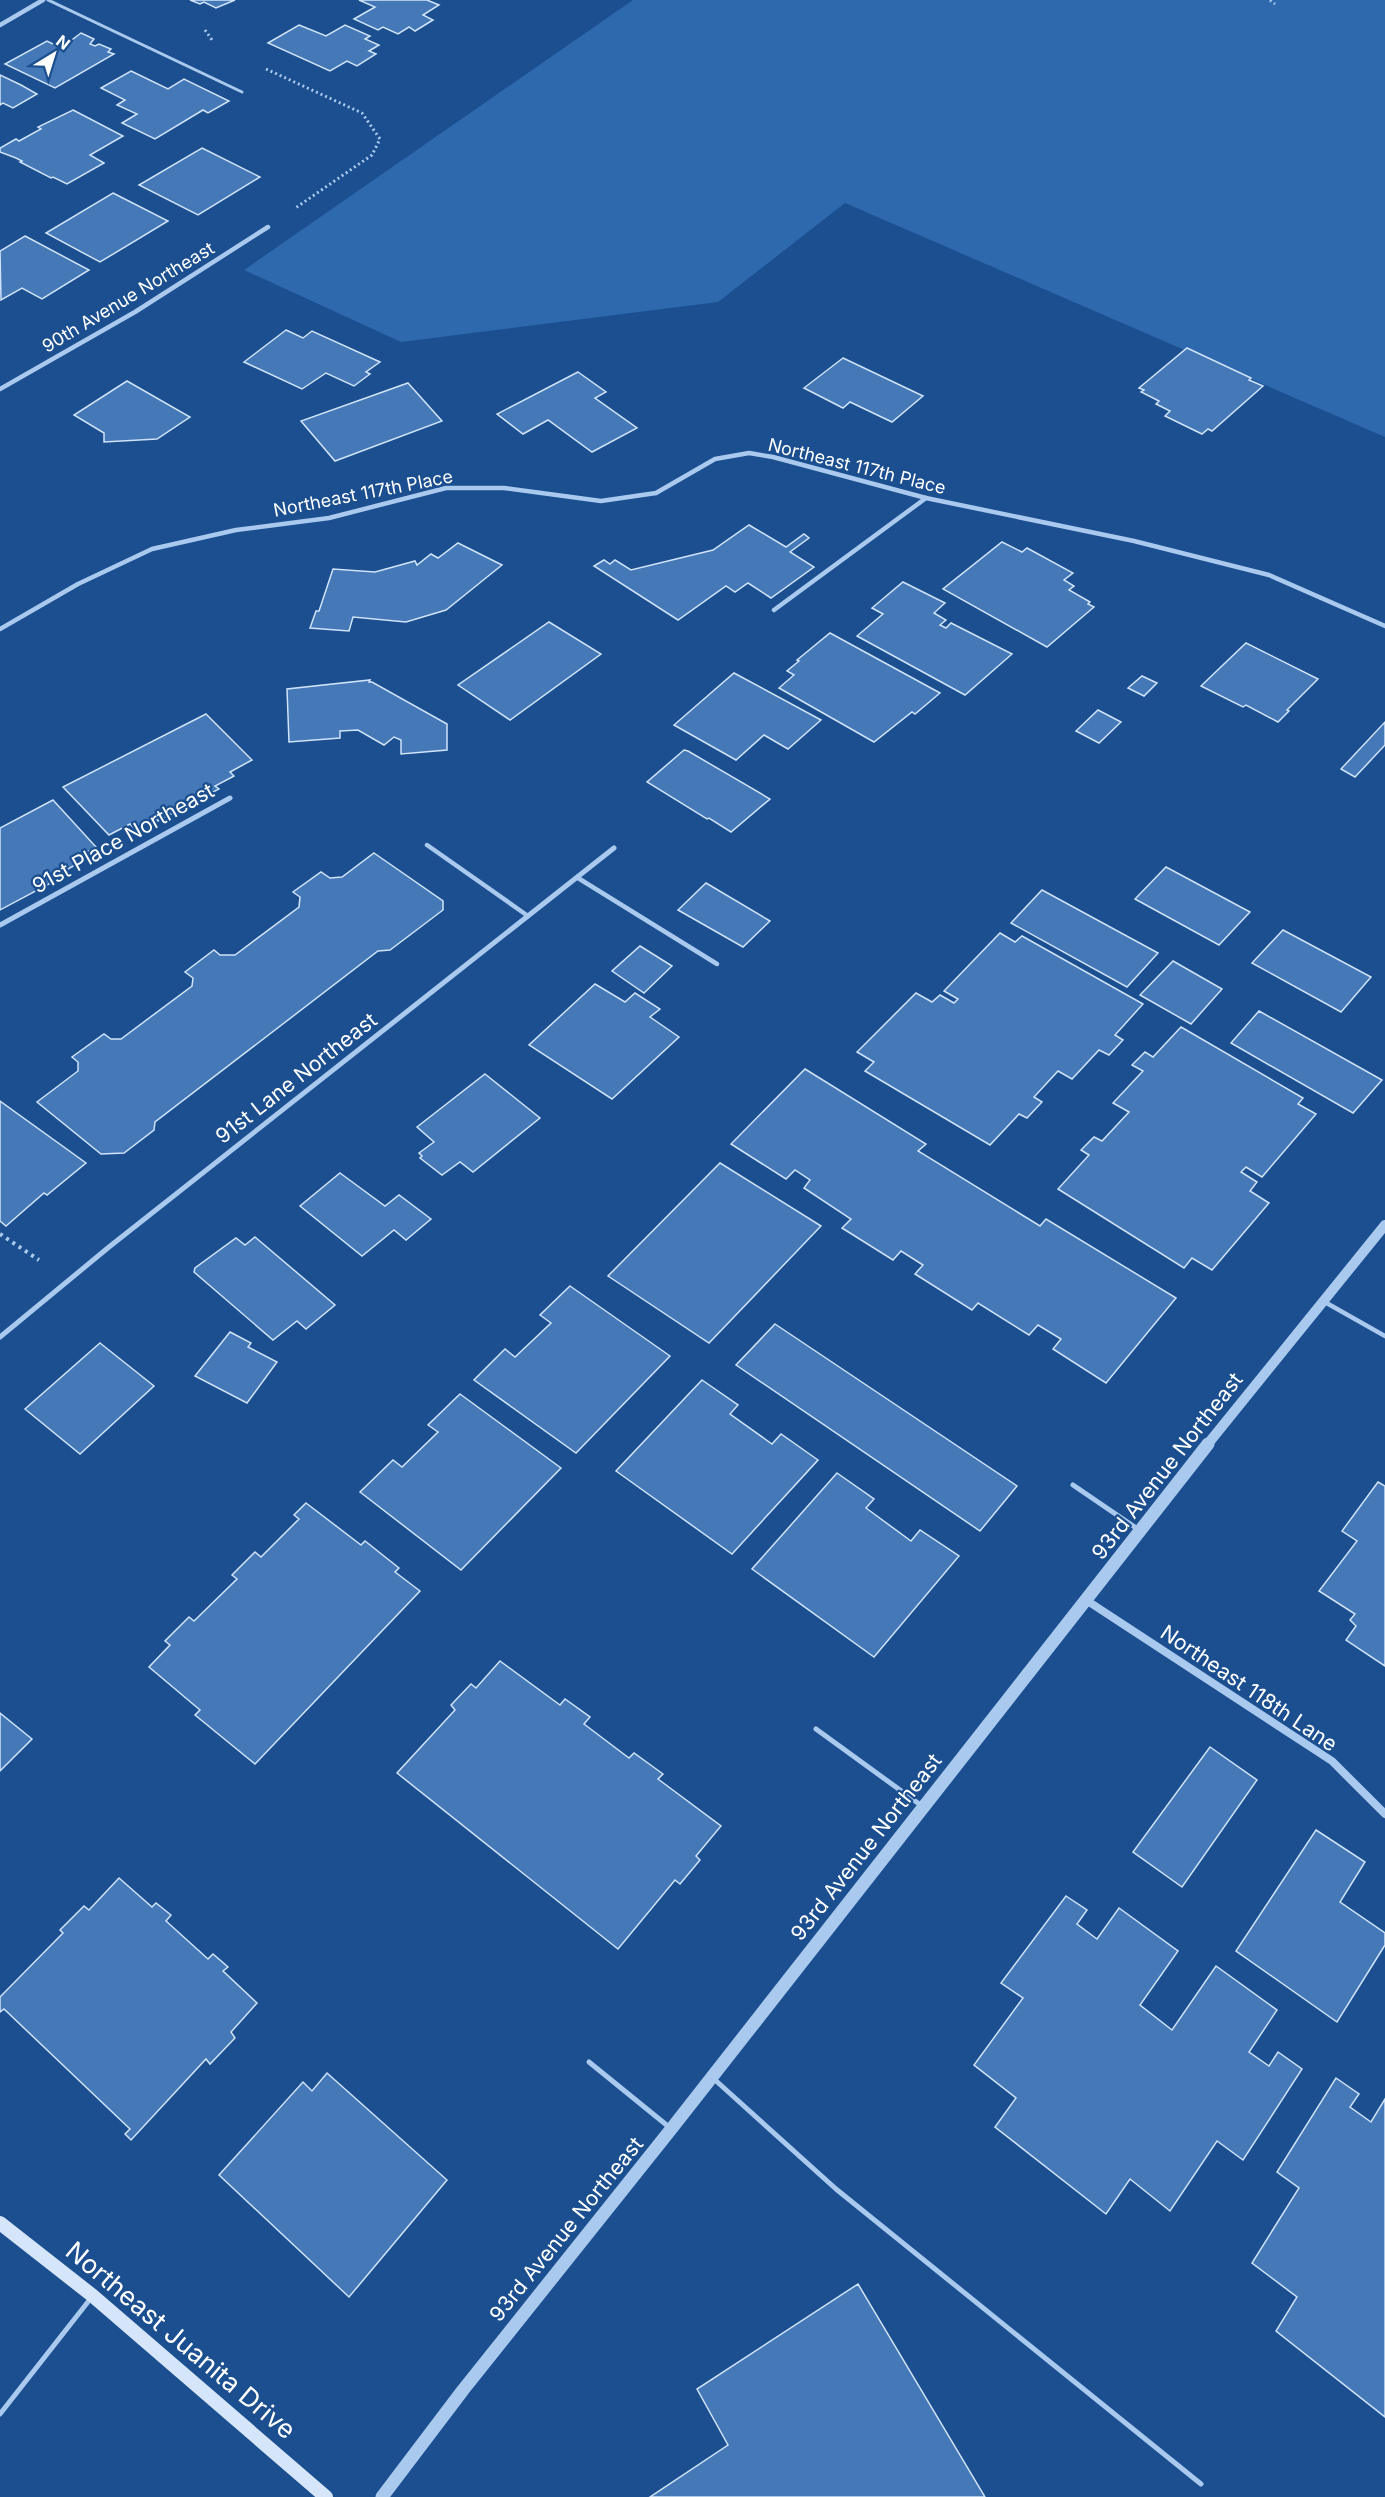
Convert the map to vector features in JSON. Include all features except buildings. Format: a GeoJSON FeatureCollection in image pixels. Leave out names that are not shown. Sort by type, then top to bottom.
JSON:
{"type":"FeatureCollection","features":[{"type":"Feature","properties":{"kind":"main road","name":"Northeast Juanita Drive"},"geometry":{"type":"LineString","coordinates":[[0,2223],[93,2296],[327,2497]]}},
{"type":"Feature","properties":{"kind":"street"},"geometry":{"type":"LineString","coordinates":[[0,25],[43,0]]}},
{"type":"Feature","properties":{"kind":"street","name":"90th Avenue Northeast"},"geometry":{"type":"LineString","coordinates":[[0,389],[135,312],[268,227]]}},
{"type":"Feature","properties":{"kind":"street","name":"Northeast 117th Place"},"geometry":{"type":"LineString","coordinates":[[0,629],[78,584],[152,549],[236,530],[329,518],[446,488],[504,488],[601,501],[656,493],[715,459],[749,453],[773,457],[926,498],[1134,541],[1269,575],[1385,626]]}},
{"type":"Feature","properties":{"kind":"street"},"geometry":{"type":"LineString","coordinates":[[774,610],[926,498]]}},
{"type":"Feature","properties":{"kind":"street","name":"91st Place Northeast"},"geometry":{"type":"LineString","coordinates":[[0,925],[230,798]]}},
{"type":"Feature","properties":{"kind":"street","name":"91st Lane Northeast"},"geometry":{"type":"LineString","coordinates":[[0,1337],[109,1247],[614,848]]}},
{"type":"Feature","properties":{"kind":"street","name":"93rd Avenue Northeast"},"geometry":{"type":"LineString","coordinates":[[382,2497],[444,2412],[712,2077],[1139,1530],[1385,1225]]}},
{"type":"Feature","properties":{"kind":"street","name":"Northeast 118th Lane"},"geometry":{"type":"LineString","coordinates":[[1086,1600],[1332,1761],[1385,1814]]}},
{"type":"Feature","properties":{"kind":"lane"},"geometry":{"type":"LineString","coordinates":[[48,0],[242,92]]}},
{"type":"Feature","properties":{"kind":"lane"},"geometry":{"type":"LineString","coordinates":[[427,846],[528,916]]}},
{"type":"Feature","properties":{"kind":"lane"},"geometry":{"type":"LineString","coordinates":[[578,878],[717,964]]}},
{"type":"Feature","properties":{"kind":"lane"},"geometry":{"type":"LineString","coordinates":[[1323,1301],[1385,1336]]}},
{"type":"Feature","properties":{"kind":"lane"},"geometry":{"type":"LineString","coordinates":[[1073,1485],[1139,1530]]}},
{"type":"Feature","properties":{"kind":"lane"},"geometry":{"type":"LineString","coordinates":[[816,1729],[922,1806]]}},
{"type":"Feature","properties":{"kind":"lane"},"geometry":{"type":"LineString","coordinates":[[589,2062],[671,2129]]}},
{"type":"Feature","properties":{"kind":"lane"},"geometry":{"type":"LineString","coordinates":[[712,2077],[836,2189],[1201,2484]]}},
{"type":"Feature","properties":{"kind":"lane"},"geometry":{"type":"LineString","coordinates":[[0,2414],[93,2296]]}},
{"type":"Feature","properties":{"kind":"path"},"geometry":{"type":"LineString","coordinates":[[1270,0],[1275,4]]}},
{"type":"Feature","properties":{"kind":"path"},"geometry":{"type":"LineString","coordinates":[[205,30],[217,47]]}},
{"type":"Feature","properties":{"kind":"path"},"geometry":{"type":"LineString","coordinates":[[259,66],[363,113],[380,140],[372,155],[268,227]]}},
{"type":"Feature","properties":{"kind":"path"},"geometry":{"type":"LineString","coordinates":[[0,1233],[40,1261]]}},
{"type":"Feature","properties":{"kind":"shaded area"},"geometry":{"type":"Polygon","coordinates":[[[633,0],[1385,0],[1385,437],[845,203],[718,302],[401,342],[244,270],[633,0]]]}}]}
